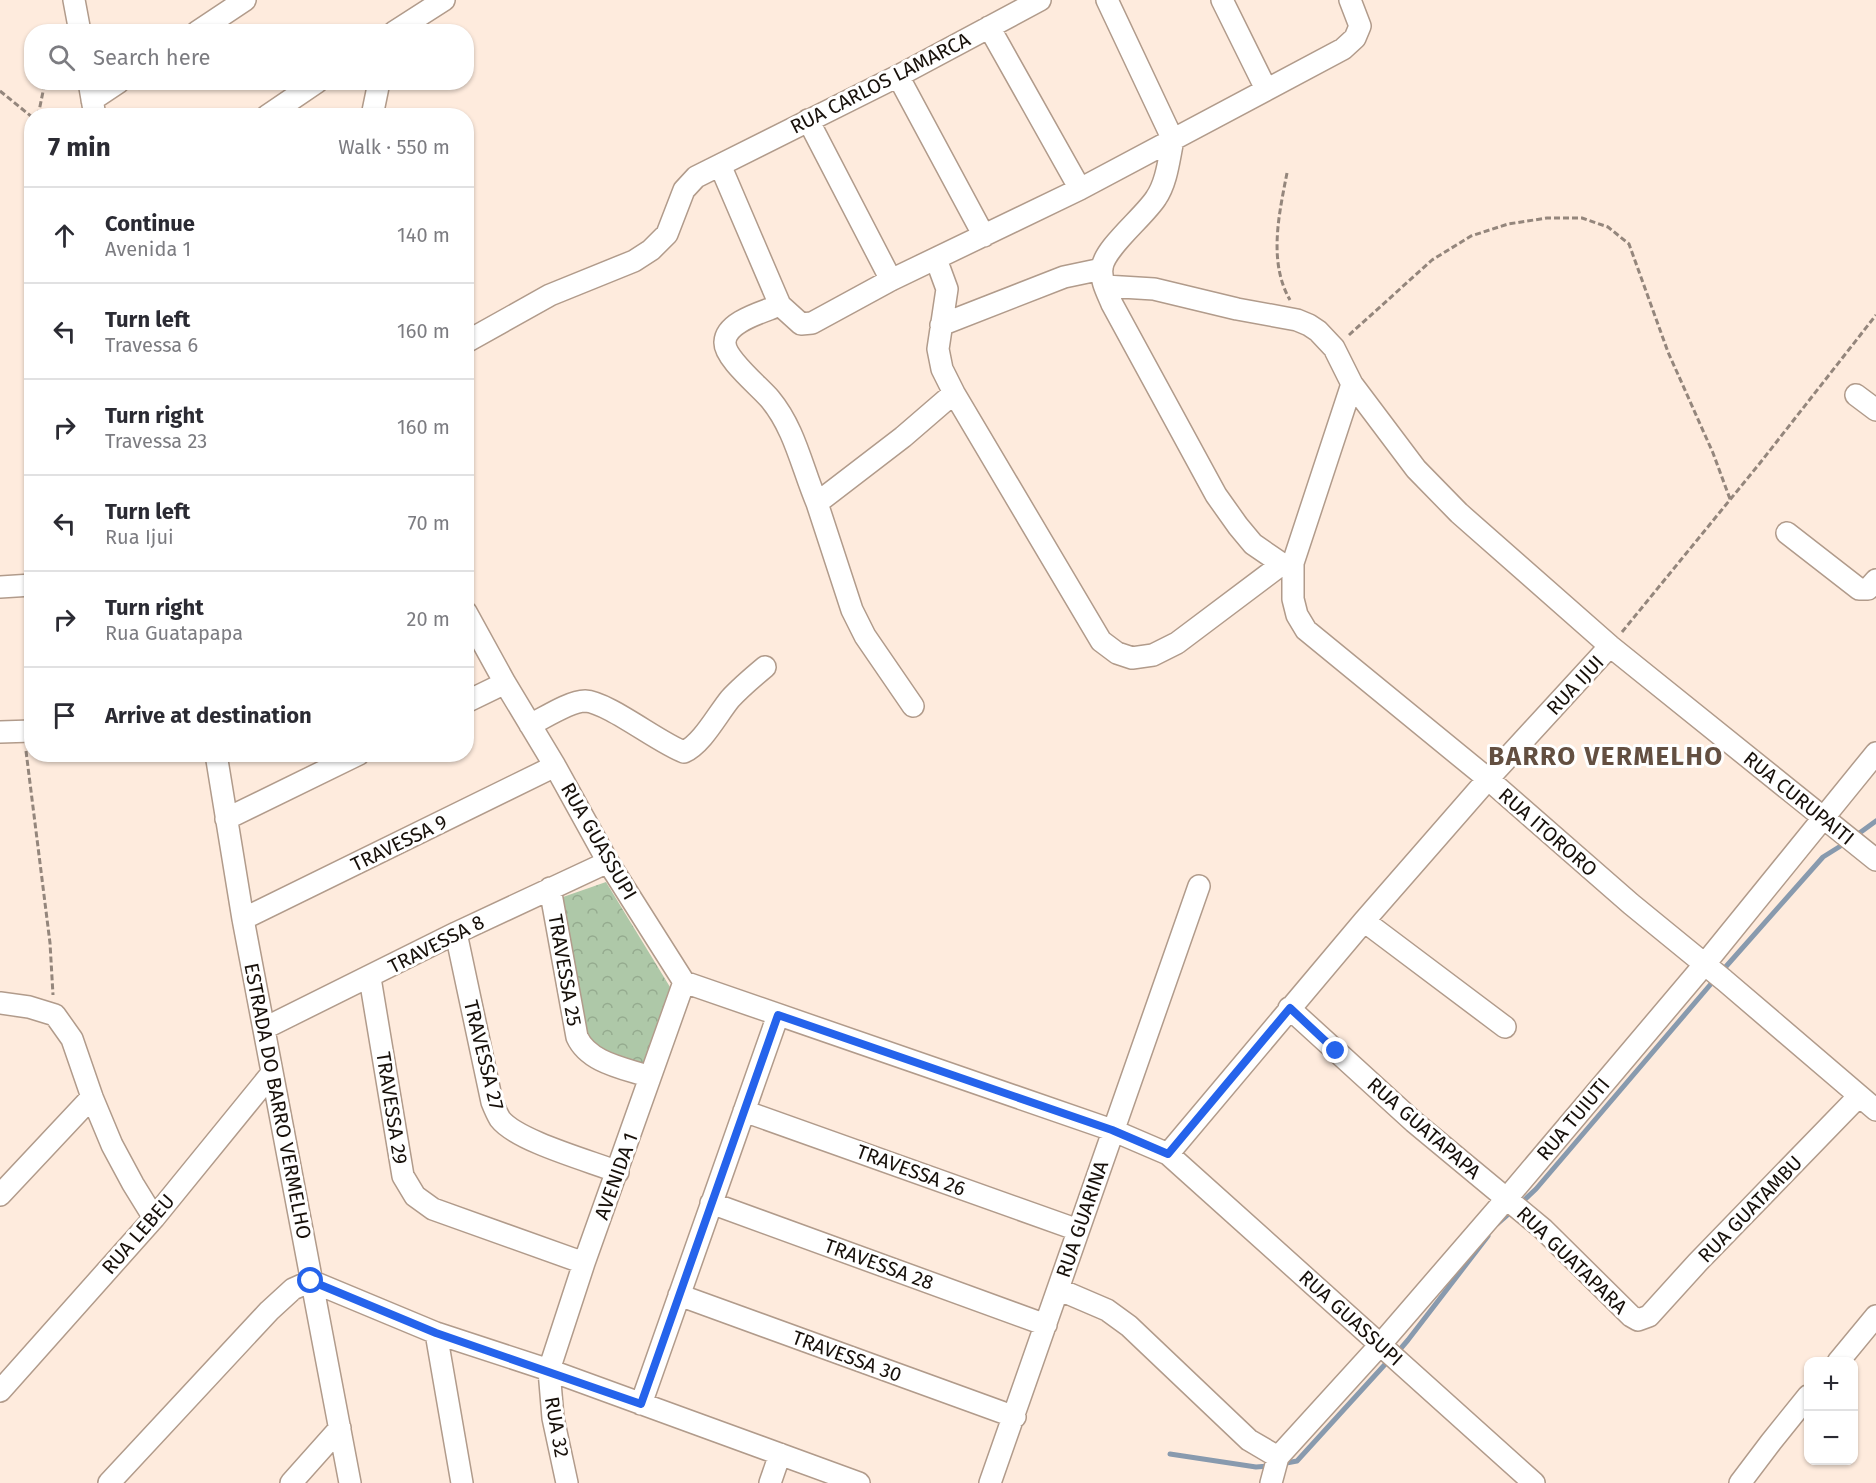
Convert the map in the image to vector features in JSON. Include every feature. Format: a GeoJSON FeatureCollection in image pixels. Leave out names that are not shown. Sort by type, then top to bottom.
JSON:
{"type":"FeatureCollection","features":[{"type":"Feature","properties":{"kind":"street"},"geometry":{"type":"LineString","coordinates":[[74,0],[78,24]]}},
{"type":"Feature","properties":{"kind":"street"},"geometry":{"type":"LineString","coordinates":[[209,24],[245,0]]}},
{"type":"Feature","properties":{"kind":"street"},"geometry":{"type":"LineString","coordinates":[[406,24],[444,0]]}},
{"type":"Feature","properties":{"kind":"street","name":"RUA CARLOS LAMARCA"},"geometry":{"type":"LineString","coordinates":[[474,338],[550,295],[634,261],[651,250],[667,234],[684,190],[696,177],[898,76],[1040,0]]}},
{"type":"Feature","properties":{"kind":"street"},"geometry":{"type":"LineString","coordinates":[[936,259],[947,289],[938,349],[942,369],[1101,641],[1117,653],[1132,658],[1153,655],[1177,643],[1288,563],[1253,544],[1216,495],[1112,304],[1103,277],[1110,250],[1144,215],[1158,195],[1173,140],[1107,0]]}},
{"type":"Feature","properties":{"kind":"street"},"geometry":{"type":"LineString","coordinates":[[1222,0],[1266,89]]}},
{"type":"Feature","properties":{"kind":"street"},"geometry":{"type":"LineString","coordinates":[[720,165],[780,305],[801,324],[812,323],[891,280],[1080,189],[1343,49],[1354,38],[1360,26],[1350,0]]}},
{"type":"Feature","properties":{"kind":"street"},"geometry":{"type":"LineString","coordinates":[[989,27],[1080,189]]}},
{"type":"Feature","properties":{"kind":"street"},"geometry":{"type":"LineString","coordinates":[[898,76],[984,236]]}},
{"type":"Feature","properties":{"kind":"street"},"geometry":{"type":"LineString","coordinates":[[92,99],[106,90]]}},
{"type":"Feature","properties":{"kind":"street"},"geometry":{"type":"LineString","coordinates":[[279,108],[305,90]]}},
{"type":"Feature","properties":{"kind":"street"},"geometry":{"type":"LineString","coordinates":[[374,108],[377,90]]}},
{"type":"Feature","properties":{"kind":"street"},"geometry":{"type":"LineString","coordinates":[[808,120],[891,280]]}},
{"type":"Feature","properties":{"kind":"street"},"geometry":{"type":"LineString","coordinates":[[941,325],[1064,277],[1103,277],[1297,320],[1309,325],[1334,348]]}},
{"type":"Feature","properties":{"kind":"street"},"geometry":{"type":"LineString","coordinates":[[780,305],[736,324],[728,331],[725,342],[727,353],[770,399],[785,420],[817,503],[852,610],[865,636],[913,706]]}},
{"type":"Feature","properties":{"kind":"street","name":"RUA CURUPAITI"},"geometry":{"type":"LineString","coordinates":[[1334,348],[1352,384],[1416,469],[1445,498],[1610,646],[1871,856]]}},
{"type":"Feature","properties":{"kind":"street","name":"RUA ITORORO"},"geometry":{"type":"LineString","coordinates":[[1352,384],[1288,563],[1297,615],[1306,630],[1488,779],[1631,904],[1876,1110]]}},
{"type":"Feature","properties":{"kind":"street"},"geometry":{"type":"LineString","coordinates":[[817,503],[954,393]]}},
{"type":"Feature","properties":{"kind":"street"},"geometry":{"type":"LineString","coordinates":[[1856,395],[1876,410]]}},
{"type":"Feature","properties":{"kind":"street"},"geometry":{"type":"LineString","coordinates":[[1787,533],[1859,589],[1868,589],[1876,580]]}},
{"type":"Feature","properties":{"kind":"street"},"geometry":{"type":"LineString","coordinates":[[0,587],[24,586]]}},
{"type":"Feature","properties":{"kind":"street","name":"RUA GUASSUPI"},"geometry":{"type":"LineString","coordinates":[[474,627],[608,862],[684,982]]}},
{"type":"Feature","properties":{"kind":"street","name":"RUA IJUI"},"geometry":{"type":"LineString","coordinates":[[1168,1154],[1364,921],[1488,779],[1610,646]]}},
{"type":"Feature","properties":{"kind":"street"},"geometry":{"type":"LineString","coordinates":[[530,725],[573,704],[585,701],[595,703],[684,752],[692,749],[732,696],[765,666]]}},
{"type":"Feature","properties":{"kind":"street"},"geometry":{"type":"LineString","coordinates":[[474,698],[505,683]]}},
{"type":"Feature","properties":{"kind":"street"},"geometry":{"type":"LineString","coordinates":[[0,732],[24,731]]}},
{"type":"Feature","properties":{"kind":"street","name":"RUA TUIUTI"},"geometry":{"type":"LineString","coordinates":[[1275,1469],[1386,1350],[1515,1205],[1713,971],[1824,818],[1876,753]]}},
{"type":"Feature","properties":{"kind":"street","name":"ESTRADA DO BARRO VERMELHO"},"geometry":{"type":"LineString","coordinates":[[217,762],[243,919],[350,1483]]}},
{"type":"Feature","properties":{"kind":"street"},"geometry":{"type":"LineString","coordinates":[[226,819],[343,762]]}},
{"type":"Feature","properties":{"kind":"street","name":"TRAVESSA 9"},"geometry":{"type":"LineString","coordinates":[[243,919],[555,766]]}},
{"type":"Feature","properties":{"kind":"street","name":"TRAVESSA 8"},"geometry":{"type":"LineString","coordinates":[[265,1029],[456,933],[608,862]]}},
{"type":"Feature","properties":{"kind":"street","name":"RUA GUARINA"},"geometry":{"type":"LineString","coordinates":[[1199,886],[1058,1289],[1107,1310],[1129,1326],[1249,1440],[1275,1469]]}},
{"type":"Feature","properties":{"kind":"street","name":"TRAVESSA 25"},"geometry":{"type":"LineString","coordinates":[[550,888],[577,1037],[582,1047],[593,1057],[650,1077]]}},
{"type":"Feature","properties":{"kind":"street"},"geometry":{"type":"LineString","coordinates":[[1364,921],[1505,1027]]}},
{"type":"Feature","properties":{"kind":"street","name":"TRAVESSA 27"},"geometry":{"type":"LineString","coordinates":[[456,933],[492,1102],[500,1119],[529,1138],[618,1172]]}},
{"type":"Feature","properties":{"kind":"street","name":"TRAVESSA 29"},"geometry":{"type":"LineString","coordinates":[[370,978],[403,1176],[415,1196],[433,1209],[584,1263]]}},
{"type":"Feature","properties":{"kind":"street"},"geometry":{"type":"LineString","coordinates":[[641,1404],[778,1015],[684,982]]}},
{"type":"Feature","properties":{"kind":"street","name":"AVENIDA 1"},"geometry":{"type":"LineString","coordinates":[[549,1370],[584,1263],[684,982]]}},
{"type":"Feature","properties":{"kind":"street"},"geometry":{"type":"LineString","coordinates":[[0,1003],[29,1007],[55,1016],[72,1039],[112,1145],[154,1218]]}},
{"type":"Feature","properties":{"kind":"street","name":"RUA GUATAPAPA"},"geometry":{"type":"LineString","coordinates":[[1290,1008],[1414,1122],[1515,1205]]}},
{"type":"Feature","properties":{"kind":"street","name":"RUA GUASSUPI"},"geometry":{"type":"LineString","coordinates":[[778,1015],[1112,1130],[1168,1154],[1534,1483]]}},
{"type":"Feature","properties":{"kind":"street","name":"RUA LEBEU"},"geometry":{"type":"LineString","coordinates":[[0,1391],[154,1218],[272,1073]]}},
{"type":"Feature","properties":{"kind":"street","name":"RUA GUATAMBU"},"geometry":{"type":"LineString","coordinates":[[1638,1320],[1649,1316],[1698,1262],[1859,1096]]}},
{"type":"Feature","properties":{"kind":"street"},"geometry":{"type":"LineString","coordinates":[[0,1195],[92,1097]]}},
{"type":"Feature","properties":{"kind":"street","name":"TRAVESSA 26"},"geometry":{"type":"LineString","coordinates":[[744,1111],[1078,1230]]}},
{"type":"Feature","properties":{"kind":"street","name":"TRAVESSA 28"},"geometry":{"type":"LineString","coordinates":[[711,1203],[1046,1325]]}},
{"type":"Feature","properties":{"kind":"street","name":"RUA GUATAPARA"},"geometry":{"type":"LineString","coordinates":[[1515,1205],[1631,1316],[1638,1320]]}},
{"type":"Feature","properties":{"kind":"street"},"geometry":{"type":"LineString","coordinates":[[109,1483],[269,1311],[292,1289],[311,1281],[436,1333],[549,1370],[859,1483]]}},
{"type":"Feature","properties":{"kind":"street"},"geometry":{"type":"LineString","coordinates":[[990,1483],[1058,1289]]}},
{"type":"Feature","properties":{"kind":"street","name":"TRAVESSA 30"},"geometry":{"type":"LineString","coordinates":[[679,1294],[1015,1417]]}},
{"type":"Feature","properties":{"kind":"street"},"geometry":{"type":"LineString","coordinates":[[1842,1357],[1876,1316]]}},
{"type":"Feature","properties":{"kind":"street"},"geometry":{"type":"LineString","coordinates":[[436,1333],[462,1483]]}},
{"type":"Feature","properties":{"kind":"street","name":"RUA 32"},"geometry":{"type":"LineString","coordinates":[[549,1370],[553,1418],[567,1483]]}},
{"type":"Feature","properties":{"kind":"street"},"geometry":{"type":"LineString","coordinates":[[1740,1483],[1804,1402]]}},
{"type":"Feature","properties":{"kind":"street"},"geometry":{"type":"LineString","coordinates":[[291,1483],[340,1428]]}},
{"type":"Feature","properties":{"kind":"street"},"geometry":{"type":"LineString","coordinates":[[770,1483],[780,1454]]}},
{"type":"Feature","properties":{"kind":"path"},"geometry":{"type":"LineString","coordinates":[[40,108],[43,90]]}},
{"type":"Feature","properties":{"kind":"path"},"geometry":{"type":"LineString","coordinates":[[0,91],[24,110]]}},
{"type":"Feature","properties":{"kind":"path"},"geometry":{"type":"LineString","coordinates":[[1287,173],[1278,220],[1280,270],[1286,293],[1309,325]]}},
{"type":"Feature","properties":{"kind":"path"},"geometry":{"type":"LineString","coordinates":[[1334,348],[1432,260],[1471,236],[1508,224],[1547,218],[1582,218],[1608,227],[1629,244],[1668,352],[1713,453],[1730,499]]}},
{"type":"Feature","properties":{"kind":"path","name":"RUA IJUI"},"geometry":{"type":"LineString","coordinates":[[1610,646],[1760,464],[1876,315]]}},
{"type":"Feature","properties":{"kind":"path"},"geometry":{"type":"LineString","coordinates":[[30,762],[50,944],[55,1016]]}},
{"type":"Feature","properties":{"kind":"green space"},"geometry":{"type":"Polygon","coordinates":[[[606,882],[670,987],[642,1066],[588,1042],[563,897],[606,882]]]}},
{"type":"Feature","properties":{"kind":"waterway"},"geometry":{"type":"LineString","coordinates":[[1854,837],[1876,821]]}},
{"type":"Feature","properties":{"kind":"waterway"},"geometry":{"type":"LineString","coordinates":[[1722,971],[1823,857],[1847,842]]}},
{"type":"Feature","properties":{"kind":"waterway"},"geometry":{"type":"LineString","coordinates":[[1520,1204],[1536,1189],[1716,978]]}},
{"type":"Feature","properties":{"kind":"waterway"},"geometry":{"type":"LineString","coordinates":[[1497,1224],[1513,1210]]}},
{"type":"Feature","properties":{"kind":"waterway"},"geometry":{"type":"LineString","coordinates":[[1396,1354],[1488,1236]]}},
{"type":"Feature","properties":{"kind":"waterway"},"geometry":{"type":"LineString","coordinates":[[1281,1464],[1297,1461],[1389,1360]]}},
{"type":"Feature","properties":{"kind":"waterway"},"geometry":{"type":"LineString","coordinates":[[1170,1454],[1256,1467],[1269,1466]]}},
{"type":"Feature","properties":{"kind":"district","name":"BARRO VERMELHO"},"geometry":{"type":"Point","coordinates":[1606,756]}},
{"type":"Feature","properties":{"kind":"route"},"geometry":{"type":"LineString","coordinates":[[311,1281],[436,1333],[549,1370],[641,1404],[778,1015],[1112,1130],[1168,1154],[1290,1008],[1336,1051]]}}]}
